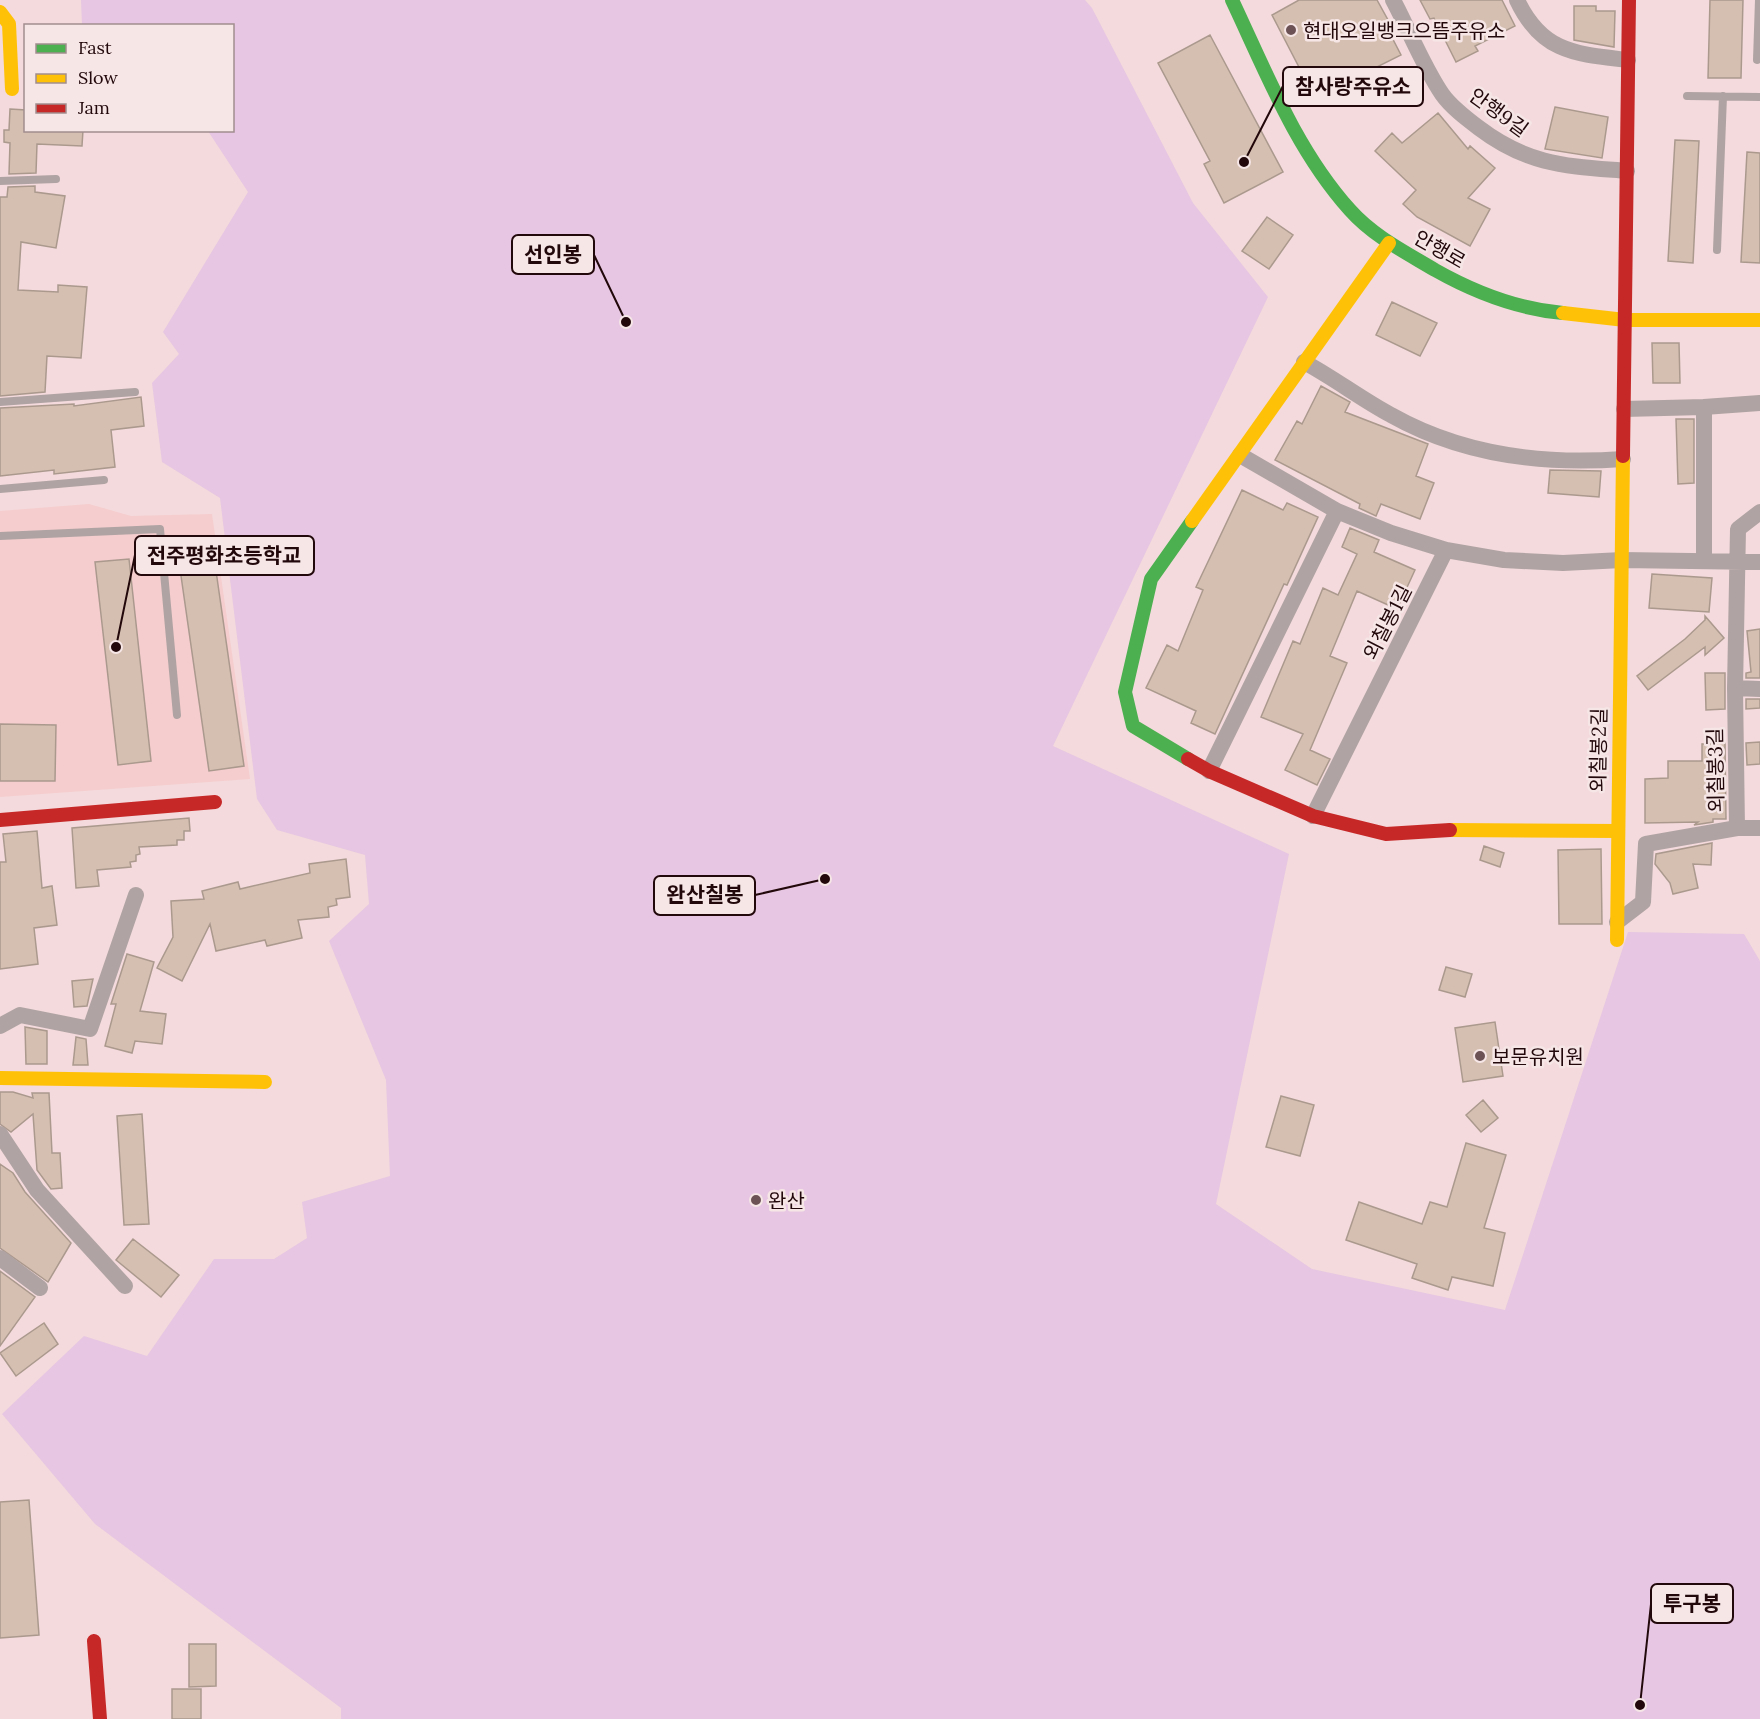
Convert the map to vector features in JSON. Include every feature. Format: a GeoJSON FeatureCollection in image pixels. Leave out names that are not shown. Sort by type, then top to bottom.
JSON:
{"type":"FeatureCollection","features":[{"type":"Feature","properties":{"kind":"street","name":"안행로"},"geometry":{"type":"LineString","coordinates":[[1232,0],[1294,132],[1321,173],[1350,210],[1389,243],[1467,288],[1539,311],[1625,320],[1760,320]]}},
{"type":"Feature","properties":{"kind":"street","name":"안행9길"},"geometry":{"type":"LineString","coordinates":[[1393,0],[1443,94],[1469,121],[1515,153],[1574,166],[1627,171]]}},
{"type":"Feature","properties":{"kind":"street"},"geometry":{"type":"LineString","coordinates":[[1517,0],[1537,33],[1556,46],[1582,55],[1628,60]]}},
{"type":"Feature","properties":{"kind":"street"},"geometry":{"type":"LineString","coordinates":[[1625,320],[1629,0]]}},
{"type":"Feature","properties":{"kind":"street"},"geometry":{"type":"LineString","coordinates":[[0,12],[9,24],[12,89]]}},
{"type":"Feature","properties":{"kind":"street"},"geometry":{"type":"LineString","coordinates":[[1389,243],[1151,579],[1125,692],[1133,726],[1209,771],[1313,816],[1386,834],[1452,830],[1618,831]]}},
{"type":"Feature","properties":{"kind":"street","name":"외칠봉2길"},"geometry":{"type":"LineString","coordinates":[[1617,940],[1625,320]]}},
{"type":"Feature","properties":{"kind":"street"},"geometry":{"type":"LineString","coordinates":[[1305,362],[1393,416],[1434,435],[1488,452],[1521,458],[1589,462],[1623,459]]}},
{"type":"Feature","properties":{"kind":"street"},"geometry":{"type":"LineString","coordinates":[[1624,409],[1760,403]]}},
{"type":"Feature","properties":{"kind":"street"},"geometry":{"type":"LineString","coordinates":[[1704,407],[1704,561]]}},
{"type":"Feature","properties":{"kind":"street"},"geometry":{"type":"LineString","coordinates":[[1240,455],[1337,511],[1391,533],[1446,550],[1504,560],[1551,562],[1622,560],[1760,562]]}},
{"type":"Feature","properties":{"kind":"street"},"geometry":{"type":"LineString","coordinates":[[1209,771],[1337,511]]}},
{"type":"Feature","properties":{"kind":"street","name":"외칠봉3길"},"geometry":{"type":"LineString","coordinates":[[1760,512],[1738,529],[1735,688],[1737,828],[1760,828]]}},
{"type":"Feature","properties":{"kind":"street","name":"외칠봉1길"},"geometry":{"type":"LineString","coordinates":[[1313,816],[1446,550]]}},
{"type":"Feature","properties":{"kind":"street"},"geometry":{"type":"LineString","coordinates":[[1735,688],[1760,689]]}},
{"type":"Feature","properties":{"kind":"street"},"geometry":{"type":"LineString","coordinates":[[0,820],[215,802]]}},
{"type":"Feature","properties":{"kind":"street"},"geometry":{"type":"LineString","coordinates":[[1617,922],[1643,902],[1646,844],[1737,828]]}},
{"type":"Feature","properties":{"kind":"street"},"geometry":{"type":"LineString","coordinates":[[0,1026],[20,1015],[90,1029],[136,895]]}},
{"type":"Feature","properties":{"kind":"street"},"geometry":{"type":"LineString","coordinates":[[0,1078],[265,1082]]}},
{"type":"Feature","properties":{"kind":"street"},"geometry":{"type":"LineString","coordinates":[[0,1134],[37,1190],[125,1286]]}},
{"type":"Feature","properties":{"kind":"street"},"geometry":{"type":"LineString","coordinates":[[0,1258],[40,1288]]}},
{"type":"Feature","properties":{"kind":"street"},"geometry":{"type":"LineString","coordinates":[[94,1641],[100,1719]]}},
{"type":"Feature","properties":{"kind":"lane"},"geometry":{"type":"LineString","coordinates":[[1757,60],[1759,0]]}},
{"type":"Feature","properties":{"kind":"lane"},"geometry":{"type":"LineString","coordinates":[[1687,96],[1760,97]]}},
{"type":"Feature","properties":{"kind":"lane"},"geometry":{"type":"LineString","coordinates":[[1717,250],[1723,96]]}},
{"type":"Feature","properties":{"kind":"lane"},"geometry":{"type":"LineString","coordinates":[[0,181],[56,179]]}},
{"type":"Feature","properties":{"kind":"lane"},"geometry":{"type":"LineString","coordinates":[[0,402],[135,392]]}},
{"type":"Feature","properties":{"kind":"lane"},"geometry":{"type":"LineString","coordinates":[[0,489],[104,480]]}},
{"type":"Feature","properties":{"kind":"lane"},"geometry":{"type":"LineString","coordinates":[[0,536],[160,529],[177,715]]}},
{"type":"Feature","properties":{"kind":"shaded area"},"geometry":{"type":"Polygon","coordinates":[[[81,0],[1085,0],[1092,8],[1193,203],[1268,297],[1053,746],[1289,854],[1216,1204],[1312,1269],[1505,1310],[1628,932],[1744,934],[1760,961],[1760,1719],[341,1719],[341,1708],[95,1524],[2,1414],[84,1336],[147,1356],[214,1259],[274,1259],[307,1238],[302,1202],[390,1176],[386,1080],[329,941],[369,904],[365,855],[277,830],[257,799],[220,498],[162,462],[152,383],[179,354],[163,332],[248,192],[209,132],[234,132],[234,24],[82,24],[81,0]]]}},
{"type":"Feature","properties":{"kind":"shaded area"},"geometry":{"type":"Polygon","coordinates":[[[89,504],[131,516],[212,514],[250,779],[0,797],[0,511],[89,504]]]}},
{"type":"Feature","properties":{"kind":"building"},"geometry":{"type":"Polygon","coordinates":[[[1299,0],[1377,0],[1388,20],[1384,22],[1401,55],[1315,98],[1272,15],[1299,0]]]}},
{"type":"Feature","properties":{"kind":"building"},"geometry":{"type":"Polygon","coordinates":[[[1420,0],[1502,0],[1515,26],[1475,46],[1478,51],[1456,62],[1434,18],[1430,19],[1420,0]]]}},
{"type":"Feature","properties":{"kind":"building"},"geometry":{"type":"Polygon","coordinates":[[[1710,0],[1743,0],[1741,78],[1708,78],[1710,0]]]}},
{"type":"Feature","properties":{"kind":"building"},"geometry":{"type":"Polygon","coordinates":[[[1574,6],[1596,6],[1596,11],[1615,11],[1614,47],[1574,40],[1574,6]]]}},
{"type":"Feature","properties":{"kind":"building"},"geometry":{"type":"Polygon","coordinates":[[[1210,35],[1283,172],[1224,203],[1204,164],[1210,161],[1158,63],[1210,35]]]}},
{"type":"Feature","properties":{"kind":"building"},"geometry":{"type":"Polygon","coordinates":[[[1555,107],[1608,117],[1602,158],[1545,149],[1555,107]]]}},
{"type":"Feature","properties":{"kind":"building"},"geometry":{"type":"Polygon","coordinates":[[[10,109],[24,110],[24,132],[83,132],[82,146],[37,144],[36,173],[9,174],[10,143],[4,142],[4,130],[9,130],[10,109]]]}},
{"type":"Feature","properties":{"kind":"building"},"geometry":{"type":"Polygon","coordinates":[[[1438,113],[1468,149],[1470,146],[1495,168],[1468,198],[1490,209],[1470,246],[1417,217],[1403,204],[1416,190],[1375,151],[1392,133],[1402,143],[1438,113]]]}},
{"type":"Feature","properties":{"kind":"building"},"geometry":{"type":"Polygon","coordinates":[[[1675,140],[1699,141],[1693,263],[1668,261],[1675,140]]]}},
{"type":"Feature","properties":{"kind":"building"},"geometry":{"type":"Polygon","coordinates":[[[1747,152],[1760,153],[1760,263],[1741,262],[1747,152]]]}},
{"type":"Feature","properties":{"kind":"building"},"geometry":{"type":"Polygon","coordinates":[[[35,186],[35,192],[65,196],[56,248],[21,242],[18,290],[58,292],[58,285],[87,287],[81,358],[47,356],[45,392],[0,396],[0,197],[7,197],[8,187],[35,186]]]}},
{"type":"Feature","properties":{"kind":"building"},"geometry":{"type":"Polygon","coordinates":[[[1267,217],[1293,235],[1269,269],[1242,251],[1267,217]]]}},
{"type":"Feature","properties":{"kind":"building"},"geometry":{"type":"Polygon","coordinates":[[[1392,302],[1437,323],[1420,356],[1376,335],[1392,302]]]}},
{"type":"Feature","properties":{"kind":"building"},"geometry":{"type":"Polygon","coordinates":[[[1652,343],[1679,343],[1680,383],[1653,383],[1652,343]]]}},
{"type":"Feature","properties":{"kind":"building"},"geometry":{"type":"Polygon","coordinates":[[[1321,386],[1350,402],[1345,412],[1428,444],[1416,476],[1434,483],[1420,519],[1381,504],[1376,516],[1359,508],[1360,504],[1275,460],[1297,421],[1302,424],[1321,386]]]}},
{"type":"Feature","properties":{"kind":"building"},"geometry":{"type":"Polygon","coordinates":[[[141,397],[144,426],[111,430],[115,467],[54,474],[54,470],[0,476],[0,408],[74,404],[74,406],[141,397]]]}},
{"type":"Feature","properties":{"kind":"building"},"geometry":{"type":"Polygon","coordinates":[[[1676,419],[1694,419],[1694,483],[1678,484],[1676,419]]]}},
{"type":"Feature","properties":{"kind":"building"},"geometry":{"type":"Polygon","coordinates":[[[1550,470],[1601,471],[1599,497],[1548,493],[1550,470]]]}},
{"type":"Feature","properties":{"kind":"building"},"geometry":{"type":"Polygon","coordinates":[[[1242,490],[1283,510],[1287,503],[1318,517],[1287,585],[1284,584],[1215,734],[1191,723],[1196,711],[1146,688],[1167,645],[1178,651],[1203,590],[1196,587],[1242,490]]]}},
{"type":"Feature","properties":{"kind":"building"},"geometry":{"type":"Polygon","coordinates":[[[1350,528],[1379,540],[1374,552],[1415,570],[1397,609],[1357,591],[1330,656],[1347,663],[1310,750],[1330,759],[1317,785],[1285,770],[1303,734],[1261,717],[1293,641],[1300,644],[1323,588],[1338,595],[1357,554],[1342,547],[1350,528]]]}},
{"type":"Feature","properties":{"kind":"building"},"geometry":{"type":"Polygon","coordinates":[[[211,536],[244,766],[209,771],[176,541],[211,536]]]}},
{"type":"Feature","properties":{"kind":"building"},"geometry":{"type":"Polygon","coordinates":[[[129,559],[151,761],[118,765],[95,562],[129,559]]]}},
{"type":"Feature","properties":{"kind":"building"},"geometry":{"type":"Polygon","coordinates":[[[1652,574],[1712,578],[1709,612],[1649,608],[1652,574]]]}},
{"type":"Feature","properties":{"kind":"building"},"geometry":{"type":"Polygon","coordinates":[[[1705,616],[1724,638],[1705,655],[1705,647],[1648,690],[1637,676],[1685,639],[1705,620],[1705,616]]]}},
{"type":"Feature","properties":{"kind":"building"},"geometry":{"type":"Polygon","coordinates":[[[1760,629],[1760,678],[1746,678],[1746,673],[1751,672],[1747,631],[1760,629]]]}},
{"type":"Feature","properties":{"kind":"building"},"geometry":{"type":"Polygon","coordinates":[[[1705,673],[1725,673],[1725,709],[1706,710],[1705,673]]]}},
{"type":"Feature","properties":{"kind":"building"},"geometry":{"type":"Polygon","coordinates":[[[1746,699],[1760,699],[1760,708],[1746,709],[1746,699]]]}},
{"type":"Feature","properties":{"kind":"building"},"geometry":{"type":"Polygon","coordinates":[[[0,724],[56,725],[55,781],[0,781],[0,724]]]}},
{"type":"Feature","properties":{"kind":"building"},"geometry":{"type":"Polygon","coordinates":[[[1760,742],[1760,764],[1747,765],[1746,743],[1760,742]]]}},
{"type":"Feature","properties":{"kind":"building"},"geometry":{"type":"Polygon","coordinates":[[[1725,743],[1726,819],[1713,819],[1713,822],[1694,825],[1698,822],[1645,823],[1645,779],[1668,778],[1668,761],[1702,761],[1702,744],[1725,743]]]}},
{"type":"Feature","properties":{"kind":"building"},"geometry":{"type":"Polygon","coordinates":[[[189,818],[190,831],[184,831],[184,840],[177,840],[177,845],[139,847],[140,854],[136,855],[136,861],[130,862],[131,867],[97,870],[99,886],[76,888],[72,828],[189,818]]]}},
{"type":"Feature","properties":{"kind":"building"},"geometry":{"type":"Polygon","coordinates":[[[37,831],[42,888],[52,886],[57,925],[34,928],[38,964],[0,969],[0,862],[6,862],[3,834],[37,831]]]}},
{"type":"Feature","properties":{"kind":"building"},"geometry":{"type":"Polygon","coordinates":[[[1712,843],[1711,865],[1693,864],[1698,888],[1673,894],[1670,883],[1655,864],[1656,854],[1712,843]]]}},
{"type":"Feature","properties":{"kind":"building"},"geometry":{"type":"Polygon","coordinates":[[[1484,846],[1504,853],[1500,867],[1480,860],[1484,846]]]}},
{"type":"Feature","properties":{"kind":"building"},"geometry":{"type":"Polygon","coordinates":[[[1601,849],[1602,924],[1559,924],[1558,850],[1601,849]]]}},
{"type":"Feature","properties":{"kind":"building"},"geometry":{"type":"Polygon","coordinates":[[[346,859],[350,897],[336,899],[337,905],[328,907],[329,917],[298,920],[302,938],[267,946],[265,940],[216,951],[210,924],[182,981],[157,968],[173,937],[171,901],[204,899],[202,891],[238,882],[240,889],[310,873],[309,864],[346,859]]]}},
{"type":"Feature","properties":{"kind":"building"},"geometry":{"type":"Polygon","coordinates":[[[127,954],[154,962],[140,1011],[166,1014],[162,1044],[135,1041],[132,1053],[105,1046],[116,1004],[111,1004],[127,954]]]}},
{"type":"Feature","properties":{"kind":"building"},"geometry":{"type":"Polygon","coordinates":[[[1446,967],[1472,974],[1465,997],[1439,990],[1446,967]]]}},
{"type":"Feature","properties":{"kind":"building"},"geometry":{"type":"Polygon","coordinates":[[[93,979],[87,1006],[74,1007],[72,981],[93,979]]]}},
{"type":"Feature","properties":{"kind":"building"},"geometry":{"type":"Polygon","coordinates":[[[1495,1022],[1503,1076],[1463,1082],[1455,1028],[1495,1022]]]}},
{"type":"Feature","properties":{"kind":"building"},"geometry":{"type":"Polygon","coordinates":[[[25,1027],[47,1031],[47,1064],[26,1064],[25,1027]]]}},
{"type":"Feature","properties":{"kind":"building"},"geometry":{"type":"Polygon","coordinates":[[[76,1037],[86,1039],[88,1065],[73,1065],[76,1037]]]}},
{"type":"Feature","properties":{"kind":"building"},"geometry":{"type":"Polygon","coordinates":[[[0,1092],[13,1092],[33,1098],[32,1093],[49,1093],[52,1153],[60,1153],[62,1188],[51,1189],[37,1170],[33,1114],[11,1132],[0,1124],[0,1092]]]}},
{"type":"Feature","properties":{"kind":"building"},"geometry":{"type":"Polygon","coordinates":[[[1281,1096],[1314,1105],[1300,1156],[1266,1147],[1281,1096]]]}},
{"type":"Feature","properties":{"kind":"building"},"geometry":{"type":"Polygon","coordinates":[[[1483,1100],[1498,1118],[1481,1132],[1466,1115],[1483,1100]]]}},
{"type":"Feature","properties":{"kind":"building"},"geometry":{"type":"Polygon","coordinates":[[[142,1114],[149,1224],[124,1225],[117,1116],[142,1114]]]}},
{"type":"Feature","properties":{"kind":"building"},"geometry":{"type":"Polygon","coordinates":[[[1466,1143],[1506,1155],[1484,1228],[1505,1233],[1493,1286],[1452,1277],[1448,1290],[1412,1278],[1417,1264],[1346,1240],[1359,1202],[1422,1224],[1430,1202],[1447,1207],[1466,1143]]]}},
{"type":"Feature","properties":{"kind":"building"},"geometry":{"type":"Polygon","coordinates":[[[0,1164],[13,1173],[25,1192],[71,1243],[48,1282],[0,1248],[0,1164]]]}},
{"type":"Feature","properties":{"kind":"building"},"geometry":{"type":"Polygon","coordinates":[[[133,1239],[179,1275],[161,1297],[116,1260],[133,1239]]]}},
{"type":"Feature","properties":{"kind":"building"},"geometry":{"type":"Polygon","coordinates":[[[0,1271],[35,1297],[0,1346],[0,1271]]]}},
{"type":"Feature","properties":{"kind":"building"},"geometry":{"type":"Polygon","coordinates":[[[44,1323],[58,1344],[16,1376],[0,1353],[44,1323]]]}},
{"type":"Feature","properties":{"kind":"building"},"geometry":{"type":"Polygon","coordinates":[[[29,1500],[39,1635],[0,1638],[0,1502],[29,1500]]]}},
{"type":"Feature","properties":{"kind":"building"},"geometry":{"type":"Polygon","coordinates":[[[189,1644],[216,1644],[216,1686],[189,1687],[189,1644]]]}},
{"type":"Feature","properties":{"kind":"building"},"geometry":{"type":"Polygon","coordinates":[[[172,1689],[201,1689],[201,1719],[172,1719],[172,1689]]]}},
{"type":"Feature","properties":{"kind":"traffic: fast"},"geometry":{"type":"LineString","coordinates":[[1232,0],[1298,136],[1331,187],[1359,219],[1379,236],[1401,250],[1465,285],[1530,308],[1563,313]]}},
{"type":"Feature","properties":{"kind":"traffic: fast"},"geometry":{"type":"LineString","coordinates":[[1188,759],[1133,726],[1125,692],[1151,579],[1192,521]]}},
{"type":"Feature","properties":{"kind":"traffic: slow"},"geometry":{"type":"LineString","coordinates":[[0,12],[9,24],[12,89]]}},
{"type":"Feature","properties":{"kind":"traffic: slow"},"geometry":{"type":"LineString","coordinates":[[1192,521],[1389,243]]}},
{"type":"Feature","properties":{"kind":"traffic: slow"},"geometry":{"type":"LineString","coordinates":[[1563,313],[1625,320],[1760,320]]}},
{"type":"Feature","properties":{"kind":"traffic: slow"},"geometry":{"type":"LineString","coordinates":[[1617,940],[1623,456]]}},
{"type":"Feature","properties":{"kind":"traffic: slow"},"geometry":{"type":"LineString","coordinates":[[1450,830],[1618,831]]}},
{"type":"Feature","properties":{"kind":"traffic: slow"},"geometry":{"type":"LineString","coordinates":[[0,1078],[265,1082]]}},
{"type":"Feature","properties":{"kind":"traffic: jam"},"geometry":{"type":"LineString","coordinates":[[1623,456],[1629,0]]}},
{"type":"Feature","properties":{"kind":"traffic: jam"},"geometry":{"type":"LineString","coordinates":[[1188,759],[1209,771],[1313,816],[1386,834],[1450,830]]}},
{"type":"Feature","properties":{"kind":"traffic: jam"},"geometry":{"type":"LineString","coordinates":[[0,820],[215,802]]}},
{"type":"Feature","properties":{"kind":"traffic: jam"},"geometry":{"type":"LineString","coordinates":[[94,1641],[100,1719]]}},
{"type":"Feature","properties":{"kind":"place","name":"현대오일뱅크으뜸주유소"},"geometry":{"type":"Point","coordinates":[1291,30]}},
{"type":"Feature","properties":{"kind":"place","name":"참사랑주유소"},"geometry":{"type":"Point","coordinates":[1244,162]}},
{"type":"Feature","properties":{"kind":"place","name":"선인봉"},"geometry":{"type":"Point","coordinates":[626,322]}},
{"type":"Feature","properties":{"kind":"place","name":"전주평화초등학교"},"geometry":{"type":"Point","coordinates":[116,647]}},
{"type":"Feature","properties":{"kind":"place","name":"완산칠봉"},"geometry":{"type":"Point","coordinates":[825,879]}},
{"type":"Feature","properties":{"kind":"place","name":"보문유치원"},"geometry":{"type":"Point","coordinates":[1480,1056]}},
{"type":"Feature","properties":{"kind":"place","name":"완산"},"geometry":{"type":"Point","coordinates":[756,1200]}},
{"type":"Feature","properties":{"kind":"place","name":"투구봉"},"geometry":{"type":"Point","coordinates":[1640,1705]}}]}
